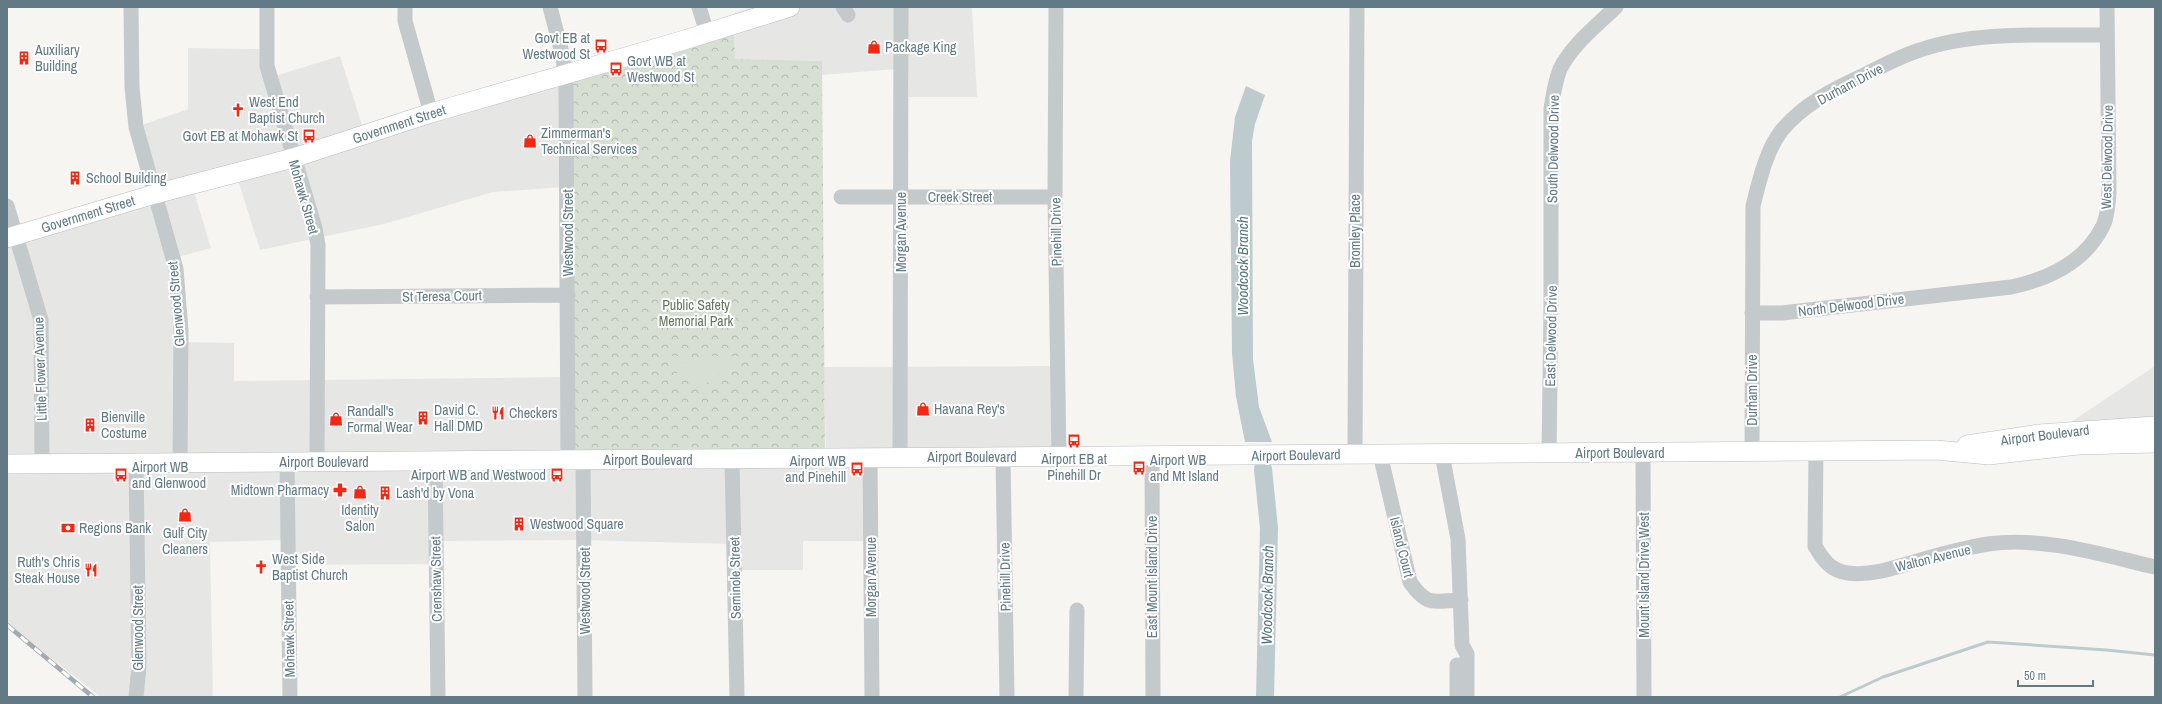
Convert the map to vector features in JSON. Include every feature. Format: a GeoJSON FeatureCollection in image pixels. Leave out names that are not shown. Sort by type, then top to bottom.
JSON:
{"type":"FeatureCollection","features":[{"type":"Feature","properties":{"kind":"main road","name":"Government Street"},"geometry":{"type":"LineString","coordinates":[[12,237],[155,194],[293,158],[431,113],[707,33],[790,7]]}},
{"type":"Feature","properties":{"kind":"main road","name":"Airport Boulevard"},"geometry":{"type":"LineString","coordinates":[[1936,450],[2039,434],[2155,426]]}},
{"type":"Feature","properties":{"kind":"main road","name":"Airport Boulevard"},"geometry":{"type":"LineString","coordinates":[[7,464],[576,461],[900,457],[1152,457],[1936,450],[1989,455],[2078,445],[2155,443]]}},
{"type":"Feature","properties":{"kind":"street","name":"Glenwood Street"},"geometry":{"type":"LineString","coordinates":[[131,7],[133,107],[136,127],[176,269],[181,330],[180,463]]}},
{"type":"Feature","properties":{"kind":"street","name":"Mohawk Street"},"geometry":{"type":"LineString","coordinates":[[267,7],[267,66],[317,240],[317,462]]}},
{"type":"Feature","properties":{"kind":"street"},"geometry":{"type":"LineString","coordinates":[[405,7],[405,21],[431,113]]}},
{"type":"Feature","properties":{"kind":"street","name":"Westwood Street"},"geometry":{"type":"LineString","coordinates":[[550,7],[563,56],[565,74],[568,295],[586,697]]}},
{"type":"Feature","properties":{"kind":"street"},"geometry":{"type":"LineString","coordinates":[[699,7],[707,33]]}},
{"type":"Feature","properties":{"kind":"street","name":"Morgan Avenue"},"geometry":{"type":"LineString","coordinates":[[900,457],[902,197],[901,7]]}},
{"type":"Feature","properties":{"kind":"street","name":"Pinehill Drive"},"geometry":{"type":"LineString","coordinates":[[1056,7],[1055,197],[1059,457]]}},
{"type":"Feature","properties":{"kind":"street","name":"Bromley Place"},"geometry":{"type":"LineString","coordinates":[[1355,455],[1357,7]]}},
{"type":"Feature","properties":{"kind":"street","name":"South Delwood Drive"},"geometry":{"type":"LineString","coordinates":[[1552,218],[1551,109],[1555,85],[1561,68],[1580,43],[1616,7]]}},
{"type":"Feature","properties":{"kind":"street","name":"West Delwood Drive"},"geometry":{"type":"LineString","coordinates":[[1950,294],[2011,287],[2035,282],[2057,273],[2085,250],[2103,226],[2109,192],[2107,7]]}},
{"type":"Feature","properties":{"kind":"street","name":"Durham Drive"},"geometry":{"type":"LineString","coordinates":[[1752,452],[1752,314],[1755,199],[1760,178],[1782,131],[1800,112],[1841,86],[1920,50],[1945,43],[1984,38],[2107,35]]}},
{"type":"Feature","properties":{"kind":"street","name":"Creek Street"},"geometry":{"type":"LineString","coordinates":[[841,197],[1055,197]]}},
{"type":"Feature","properties":{"kind":"street","name":"Little Flower Avenue"},"geometry":{"type":"LineString","coordinates":[[7,206],[12,237],[41,320],[42,464]]}},
{"type":"Feature","properties":{"kind":"street","name":"East Delwood Drive"},"geometry":{"type":"LineString","coordinates":[[1549,454],[1552,218]]}},
{"type":"Feature","properties":{"kind":"street","name":"North Delwood Drive"},"geometry":{"type":"LineString","coordinates":[[1752,314],[1782,313],[1950,294]]}},
{"type":"Feature","properties":{"kind":"street","name":"St Teresa Court"},"geometry":{"type":"LineString","coordinates":[[317,297],[568,295]]}},
{"type":"Feature","properties":{"kind":"street","name":"Walton Avenue"},"geometry":{"type":"LineString","coordinates":[[1816,451],[1815,546],[1822,558],[1830,567],[1849,573],[1883,571],[1988,544],[2061,546],[2155,567]]}},
{"type":"Feature","properties":{"kind":"street","name":"Mount Island Drive West"},"geometry":{"type":"LineString","coordinates":[[1643,453],[1644,697]]}},
{"type":"Feature","properties":{"kind":"street","name":"Island Court"},"geometry":{"type":"LineString","coordinates":[[1380,454],[1410,582],[1419,595],[1428,601],[1461,600]]}},
{"type":"Feature","properties":{"kind":"street"},"geometry":{"type":"LineString","coordinates":[[1442,454],[1458,538],[1462,645],[1458,654],[1457,697]]}},
{"type":"Feature","properties":{"kind":"street","name":"East Mount Island Drive"},"geometry":{"type":"LineString","coordinates":[[1152,457],[1153,697]]}},
{"type":"Feature","properties":{"kind":"street","name":"Morgan Avenue"},"geometry":{"type":"LineString","coordinates":[[870,458],[872,697]]}},
{"type":"Feature","properties":{"kind":"street","name":"Pinehill Drive"},"geometry":{"type":"LineString","coordinates":[[1004,458],[1007,697]]}},
{"type":"Feature","properties":{"kind":"street","name":"Seminole Street"},"geometry":{"type":"LineString","coordinates":[[732,459],[737,697]]}},
{"type":"Feature","properties":{"kind":"street","name":"Crenshaw Street"},"geometry":{"type":"LineString","coordinates":[[434,461],[438,697]]}},
{"type":"Feature","properties":{"kind":"street","name":"Mohawk Street"},"geometry":{"type":"LineString","coordinates":[[287,462],[290,697]]}},
{"type":"Feature","properties":{"kind":"street","name":"Glenwood Street"},"geometry":{"type":"LineString","coordinates":[[136,463],[139,667],[136,697]]}},
{"type":"Feature","properties":{"kind":"street"},"geometry":{"type":"LineString","coordinates":[[1076,697],[1077,610]]}},
{"type":"Feature","properties":{"kind":"street"},"geometry":{"type":"LineString","coordinates":[[1462,645],[1467,654],[1468,697]]}},
{"type":"Feature","properties":{"kind":"shaded area"},"geometry":{"type":"Polygon","coordinates":[[[753,7],[976,7],[972,8],[977,97],[909,97],[908,68],[822,75],[822,61],[735,59],[734,13],[753,7]]]}},
{"type":"Feature","properties":{"kind":"shaded area"},"geometry":{"type":"Polygon","coordinates":[[[188,48],[264,49],[265,79],[340,56],[363,128],[560,68],[564,187],[493,192],[384,224],[260,250],[237,177],[193,188],[211,248],[178,257],[185,287],[186,342],[234,343],[234,381],[564,377],[826,465],[824,367],[1052,366],[1053,465],[868,465],[867,541],[803,541],[803,570],[729,570],[728,544],[580,540],[443,541],[443,564],[283,565],[282,540],[210,542],[213,697],[101,697],[7,624],[7,233],[159,187],[139,126],[188,109],[188,48]]]}},
{"type":"Feature","properties":{"kind":"shaded area"},"geometry":{"type":"Polygon","coordinates":[[[2155,366],[2155,420],[2068,424],[2155,366]]]}},
{"type":"Feature","properties":{"kind":"green space","name":"Public Safety Memorial Park"},"geometry":{"type":"Polygon","coordinates":[[[734,25],[735,59],[822,61],[825,458],[568,461],[565,74],[734,25]]]}},
{"type":"Feature","properties":{"kind":"green space"},"geometry":{"type":"Polygon","coordinates":[[[671,356],[685,356],[685,363],[699,363],[699,356],[738,356],[738,367],[718,367],[718,380],[706,383],[706,388],[692,388],[692,383],[685,380],[677,380],[677,370],[672,370],[671,356]]]}},
{"type":"Feature","properties":{"kind":"water"},"geometry":{"type":"Polygon","coordinates":[[[1246,86],[1265,95],[1255,124],[1252,141],[1253,359],[1259,407],[1272,442],[1245,442],[1236,397],[1232,353],[1230,161],[1235,117],[1246,86]]]}},
{"type":"Feature","properties":{"kind":"waterway","name":"Woodcock Branch"},"geometry":{"type":"LineString","coordinates":[[1263,469],[1269,528],[1265,697]]}},
{"type":"Feature","properties":{"kind":"waterway"},"geometry":{"type":"LineString","coordinates":[[1840,697],[1883,677],[1988,642],[2155,655]]}},
{"type":"Feature","properties":{"kind":"railway"},"geometry":{"type":"LineString","coordinates":[[7,625],[93,697]]}},
{"type":"Feature","properties":{"kind":"place","name":"Govt EB at Westwood St"},"geometry":{"type":"Point","coordinates":[601,46]}},
{"type":"Feature","properties":{"kind":"place","name":"Package King"},"geometry":{"type":"Point","coordinates":[874,47]}},
{"type":"Feature","properties":{"kind":"place","name":"Auxiliary Building"},"geometry":{"type":"Point","coordinates":[24,58]}},
{"type":"Feature","properties":{"kind":"place","name":"Govt WB at Westwood St"},"geometry":{"type":"Point","coordinates":[616,69]}},
{"type":"Feature","properties":{"kind":"place","name":"West End Baptist Church"},"geometry":{"type":"Point","coordinates":[238,110]}},
{"type":"Feature","properties":{"kind":"place","name":"Govt EB at Mohawk St"},"geometry":{"type":"Point","coordinates":[309,136]}},
{"type":"Feature","properties":{"kind":"place","name":"Zimmerman's Technical Services"},"geometry":{"type":"Point","coordinates":[530,141]}},
{"type":"Feature","properties":{"kind":"place","name":"School Building"},"geometry":{"type":"Point","coordinates":[75,178]}},
{"type":"Feature","properties":{"kind":"place","name":"Havana Rey's"},"geometry":{"type":"Point","coordinates":[923,409]}},
{"type":"Feature","properties":{"kind":"place","name":"Checkers"},"geometry":{"type":"Point","coordinates":[498,413]}},
{"type":"Feature","properties":{"kind":"place","name":"David C. Hall DMD"},"geometry":{"type":"Point","coordinates":[423,418]}},
{"type":"Feature","properties":{"kind":"place","name":"Randall's Formal Wear"},"geometry":{"type":"Point","coordinates":[336,419]}},
{"type":"Feature","properties":{"kind":"place","name":"Bienville Costume"},"geometry":{"type":"Point","coordinates":[90,425]}},
{"type":"Feature","properties":{"kind":"place","name":"Airport EB at Pinehill Dr"},"geometry":{"type":"Point","coordinates":[1074,441]}},
{"type":"Feature","properties":{"kind":"place","name":"Airport WB and Mt Island"},"geometry":{"type":"Point","coordinates":[1139,468]}},
{"type":"Feature","properties":{"kind":"place","name":"Airport WB and Pinehill"},"geometry":{"type":"Point","coordinates":[857,469]}},
{"type":"Feature","properties":{"kind":"place","name":"Airport WB and Glenwood"},"geometry":{"type":"Point","coordinates":[121,475]}},
{"type":"Feature","properties":{"kind":"place","name":"Airport WB and Westwood"},"geometry":{"type":"Point","coordinates":[557,475]}},
{"type":"Feature","properties":{"kind":"place","name":"Midtown Pharmacy"},"geometry":{"type":"Point","coordinates":[340,490]}},
{"type":"Feature","properties":{"kind":"place","name":"Identity Salon"},"geometry":{"type":"Point","coordinates":[360,492]}},
{"type":"Feature","properties":{"kind":"place","name":"Lash'd by Vona"},"geometry":{"type":"Point","coordinates":[385,493]}},
{"type":"Feature","properties":{"kind":"place","name":"Gulf City Cleaners"},"geometry":{"type":"Point","coordinates":[185,515]}},
{"type":"Feature","properties":{"kind":"place","name":"Westwood Square"},"geometry":{"type":"Point","coordinates":[519,524]}},
{"type":"Feature","properties":{"kind":"place","name":"Regions Bank"},"geometry":{"type":"Point","coordinates":[68,528]}},
{"type":"Feature","properties":{"kind":"place","name":"West Side Baptist Church"},"geometry":{"type":"Point","coordinates":[261,567]}},
{"type":"Feature","properties":{"kind":"place","name":"Ruth's Chris Steak House"},"geometry":{"type":"Point","coordinates":[91,570]}}]}
